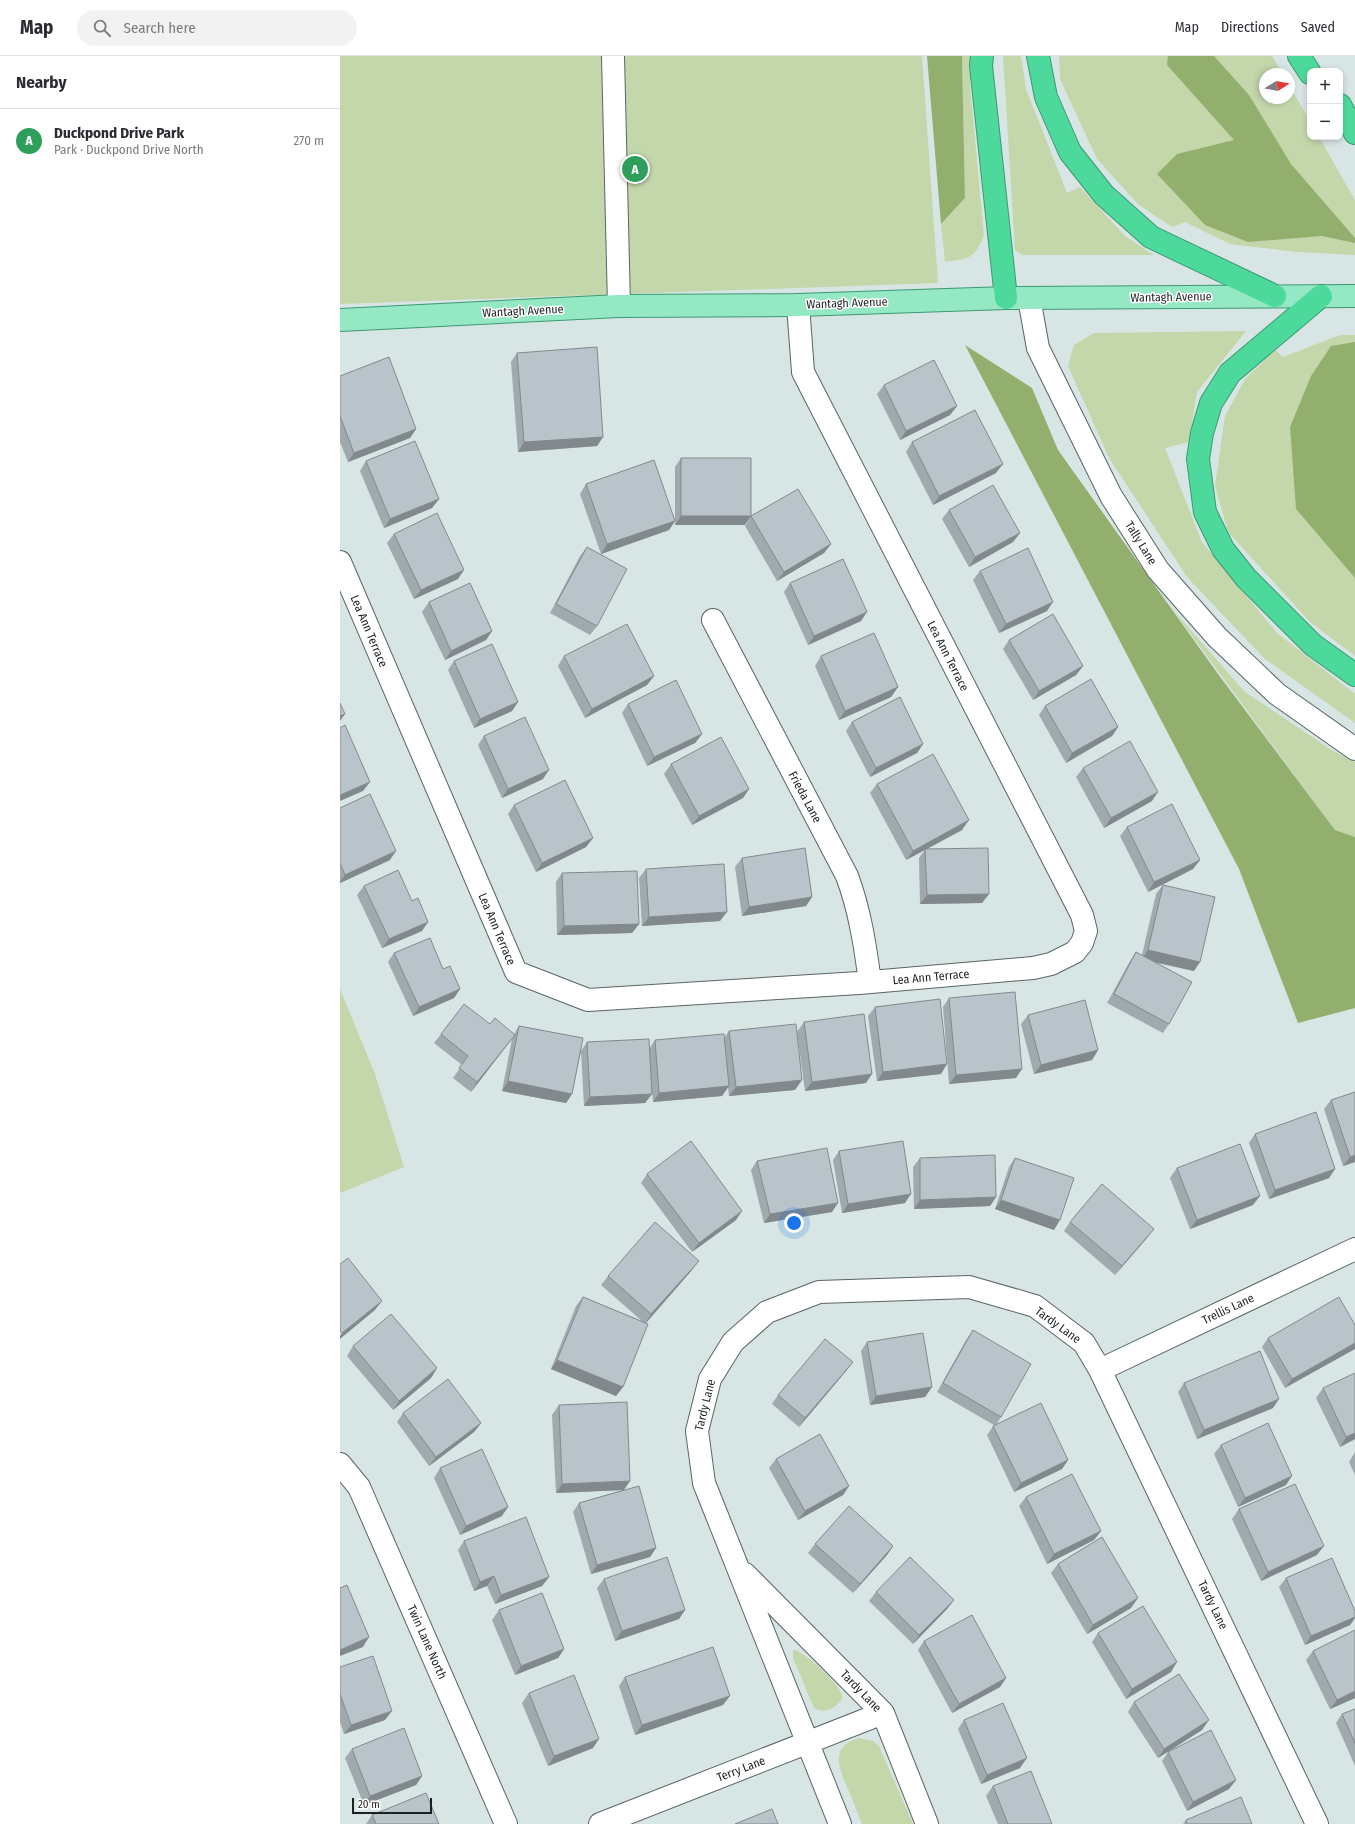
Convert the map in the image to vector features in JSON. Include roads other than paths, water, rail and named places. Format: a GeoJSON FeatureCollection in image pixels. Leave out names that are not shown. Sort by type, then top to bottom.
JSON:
{"type":"FeatureCollection","features":[{"type":"Feature","properties":{"kind":"highway"},"geometry":{"type":"LineString","coordinates":[[982,56],[981,66],[1006,298]]}},
{"type":"Feature","properties":{"kind":"highway"},"geometry":{"type":"LineString","coordinates":[[1038,56],[1046,96],[1070,152],[1104,195],[1151,237],[1275,296]]}},
{"type":"Feature","properties":{"kind":"highway"},"geometry":{"type":"LineString","coordinates":[[1299,56],[1307,68]]}},
{"type":"Feature","properties":{"kind":"highway"},"geometry":{"type":"LineString","coordinates":[[1314,56],[1320,68]]}},
{"type":"Feature","properties":{"kind":"highway"},"geometry":{"type":"LineString","coordinates":[[1343,111],[1355,133]]}},
{"type":"Feature","properties":{"kind":"highway"},"geometry":{"type":"LineString","coordinates":[[1343,124],[1355,142]]}},
{"type":"Feature","properties":{"kind":"highway"},"geometry":{"type":"LineString","coordinates":[[1321,296],[1230,373],[1211,403],[1202,433],[1198,459],[1204,512],[1223,548],[1246,578],[1313,645],[1355,675]]}},
{"type":"Feature","properties":{"kind":"main road","name":"Wantagh Avenue"},"geometry":{"type":"LineString","coordinates":[[340,320],[619,306],[798,305],[1006,298],[1355,296]]}},
{"type":"Feature","properties":{"kind":"street"},"geometry":{"type":"LineString","coordinates":[[613,56],[619,306]]}},
{"type":"Feature","properties":{"kind":"street","name":"Tally Lane"},"geometry":{"type":"LineString","coordinates":[[1029,298],[1038,348],[1111,496],[1158,570],[1216,637],[1277,694],[1355,749]]}},
{"type":"Feature","properties":{"kind":"street","name":"Lea Ann Terrace"},"geometry":{"type":"LineString","coordinates":[[340,562],[516,972],[588,1000],[870,982],[1033,968],[1045,966],[1064,959],[1075,952],[1082,943],[1086,931],[1082,915],[803,372],[798,305]]}},
{"type":"Feature","properties":{"kind":"street","name":"Frieda Lane"},"geometry":{"type":"LineString","coordinates":[[712,620],[847,876],[856,899],[862,922],[870,982]]}},
{"type":"Feature","properties":{"kind":"street","name":"Tally Lane"},"geometry":{"type":"LineString","coordinates":[[1331,732],[1355,739]]}},
{"type":"Feature","properties":{"kind":"street","name":"Trellis Lane"},"geometry":{"type":"LineString","coordinates":[[1100,1370],[1355,1248]]}},
{"type":"Feature","properties":{"kind":"street","name":"Tardy Lane"},"geometry":{"type":"LineString","coordinates":[[840,1824],[704,1483],[697,1431],[710,1379],[733,1342],[767,1312],[818,1292],[969,1287],[1035,1306],[1084,1343],[1100,1370],[1317,1824]]}},
{"type":"Feature","properties":{"kind":"street","name":"Twin Lane North"},"geometry":{"type":"LineString","coordinates":[[340,1464],[359,1487],[506,1824]]}},
{"type":"Feature","properties":{"kind":"street","name":"Tardy Lane"},"geometry":{"type":"LineString","coordinates":[[738,1567],[883,1713],[927,1824]]}},
{"type":"Feature","properties":{"kind":"street","name":"Terry Lane"},"geometry":{"type":"LineString","coordinates":[[600,1824],[883,1713]]}},
{"type":"Feature","properties":{"kind":"place","name":"Duckpond Drive Park"},"geometry":{"type":"Point","coordinates":[635,169]}}]}
